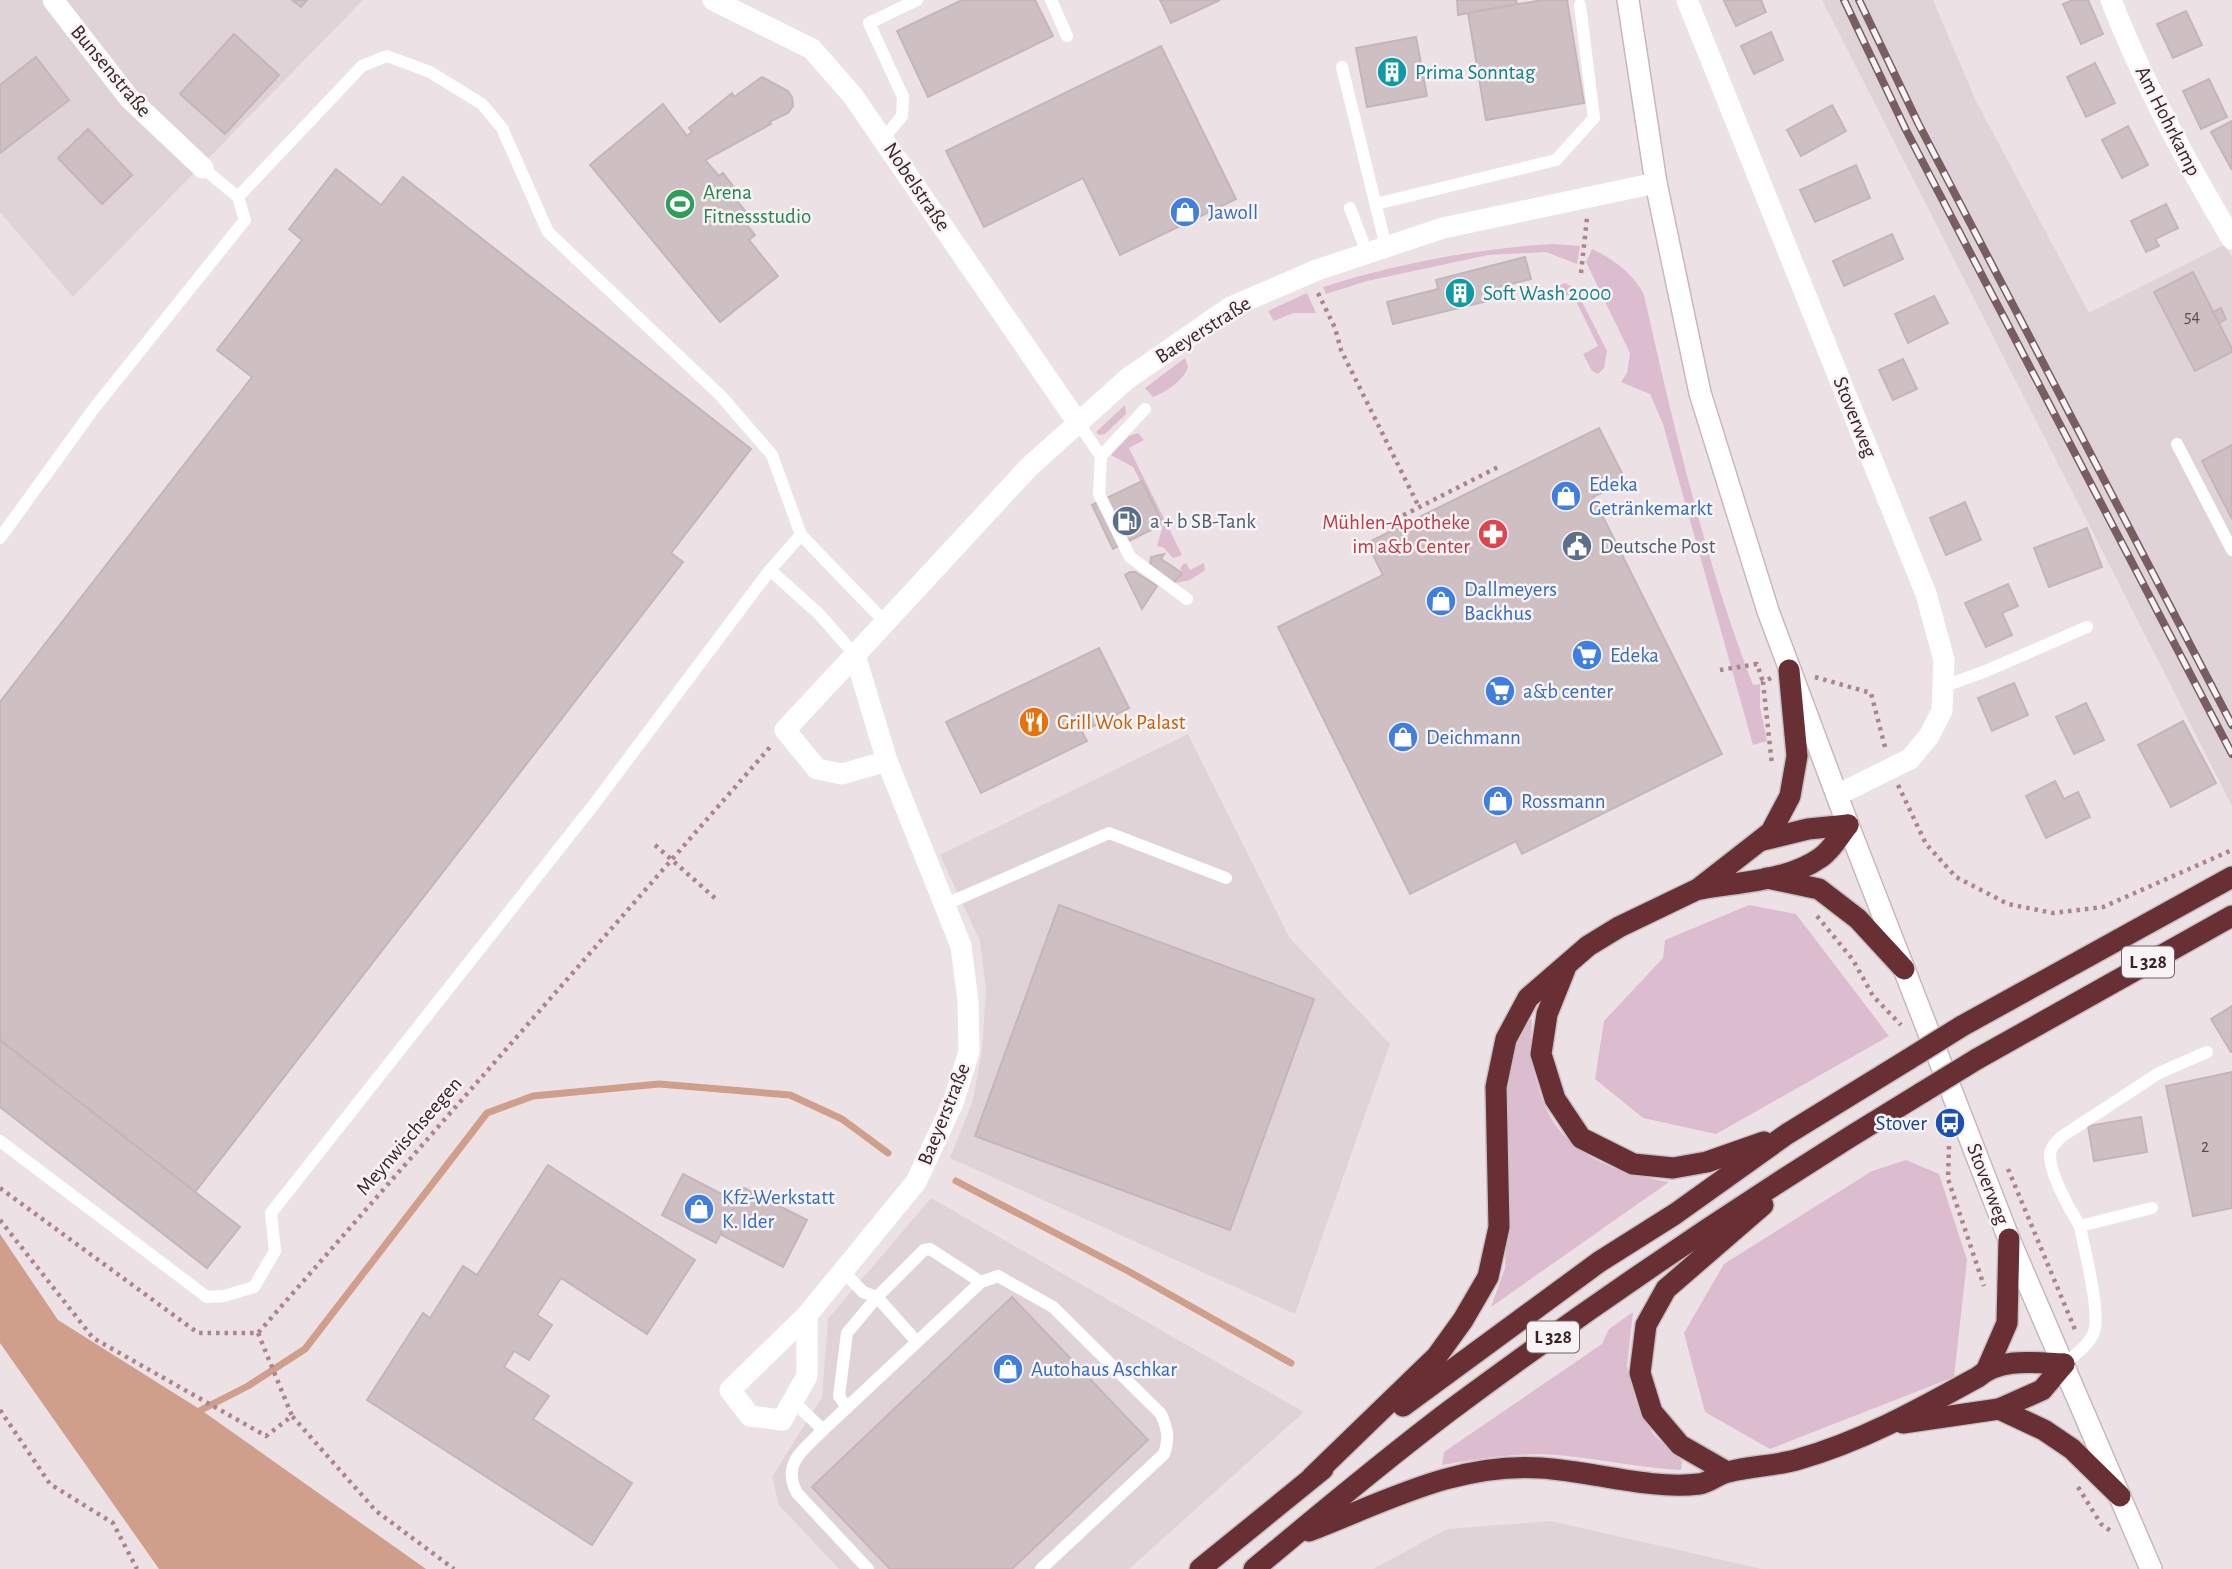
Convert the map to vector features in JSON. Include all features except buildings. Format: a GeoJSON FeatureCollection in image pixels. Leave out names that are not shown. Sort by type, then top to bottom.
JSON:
{"type":"FeatureCollection","features":[{"type":"Feature","properties":{"kind":"highway"},"geometry":{"type":"LineString","coordinates":[[1312,1477],[1437,1356],[1463,1320],[1488,1277],[1499,1227],[1496,1087],[1506,1039],[1528,998],[1588,946],[1619,927],[1698,889],[1771,832],[1790,796],[1797,756],[1789,670]]}},
{"type":"Feature","properties":{"kind":"highway"},"geometry":{"type":"LineString","coordinates":[[1763,840],[1808,829],[1848,825]]}},
{"type":"Feature","properties":{"kind":"highway"},"geometry":{"type":"LineString","coordinates":[[1698,889],[1767,878],[1801,868],[1823,857],[1848,825]]}},
{"type":"Feature","properties":{"kind":"highway","name":"L 328"},"geometry":{"type":"LineString","coordinates":[[1200,1569],[1442,1376],[1599,1262],[1675,1214],[1787,1134],[1962,1026],[2232,877]]}},
{"type":"Feature","properties":{"kind":"highway"},"geometry":{"type":"LineString","coordinates":[[1767,878],[1819,889],[1858,919],[1904,970]]}},
{"type":"Feature","properties":{"kind":"highway","name":"L 328"},"geometry":{"type":"LineString","coordinates":[[1254,1569],[1451,1410],[1687,1242],[1826,1150],[1977,1059],[2232,916]]}},
{"type":"Feature","properties":{"kind":"highway"},"geometry":{"type":"LineString","coordinates":[[1567,963],[1547,1014],[1541,1054],[1555,1099],[1581,1138],[1633,1164],[1673,1168],[1707,1162],[1787,1134]]}},
{"type":"Feature","properties":{"kind":"highway"},"geometry":{"type":"LineString","coordinates":[[1727,1472],[1679,1445],[1652,1412],[1640,1373],[1646,1325],[1666,1289],[1826,1150]]}},
{"type":"Feature","properties":{"kind":"highway"},"geometry":{"type":"LineString","coordinates":[[1291,1538],[1406,1491],[1444,1478],[1485,1470],[1539,1468],[1588,1472],[1644,1482],[1701,1484],[1727,1472],[1798,1459],[1891,1425],[1978,1377],[1987,1369],[2007,1323],[2009,1239]]}},
{"type":"Feature","properties":{"kind":"highway"},"geometry":{"type":"LineString","coordinates":[[1987,1369],[2018,1363],[2064,1364]]}},
{"type":"Feature","properties":{"kind":"highway"},"geometry":{"type":"LineString","coordinates":[[1891,1425],[1999,1409],[2042,1390],[2064,1364]]}},
{"type":"Feature","properties":{"kind":"highway"},"geometry":{"type":"LineString","coordinates":[[1999,1409],[2044,1430],[2072,1449],[2120,1496]]}},
{"type":"Feature","properties":{"kind":"street","name":"Nobelstraße"},"geometry":{"type":"LineString","coordinates":[[713,0],[812,49],[884,138],[1078,423]]}},
{"type":"Feature","properties":{"kind":"street","name":"Stoverweg"},"geometry":{"type":"LineString","coordinates":[[1628,0],[1656,183],[1700,393],[1789,670],[2009,1239],[2151,1569]]}},
{"type":"Feature","properties":{"kind":"street","name":"Stoverweg"},"geometry":{"type":"LineString","coordinates":[[1687,0],[1926,594],[1944,660],[1942,711],[1929,736],[1910,759],[1837,795]]}},
{"type":"Feature","properties":{"kind":"street","name":"Am Hohrkamp"},"geometry":{"type":"LineString","coordinates":[[2111,0],[2126,38],[2193,174],[2232,239]]}},
{"type":"Feature","properties":{"kind":"street","name":"Bunsenstraße"},"geometry":{"type":"LineString","coordinates":[[62,3],[129,99],[203,169]]}},
{"type":"Feature","properties":{"kind":"street","name":"Baeyerstraße"},"geometry":{"type":"LineString","coordinates":[[785,730],[1029,467],[1127,379],[1231,307],[1317,270],[1443,229],[1656,183]]}},
{"type":"Feature","properties":{"kind":"street","name":"Baeyerstraße"},"geometry":{"type":"LineString","coordinates":[[807,1315],[807,1376],[793,1401],[782,1420],[750,1416],[730,1391],[807,1315],[916,1182],[953,1103],[969,1052],[968,1001],[961,946],[887,761],[855,655]]}},
{"type":"Feature","properties":{"kind":"street"},"geometry":{"type":"LineString","coordinates":[[785,730],[817,769],[842,774],[887,761]]}},
{"type":"Feature","properties":{"kind":"lane"},"geometry":{"type":"LineString","coordinates":[[884,138],[902,116],[903,97],[869,23],[917,0]]}},
{"type":"Feature","properties":{"kind":"lane"},"geometry":{"type":"LineString","coordinates":[[1051,0],[1067,36]]}},
{"type":"Feature","properties":{"kind":"lane"},"geometry":{"type":"LineString","coordinates":[[1376,204],[1556,160],[1594,118],[1580,5]]}},
{"type":"Feature","properties":{"kind":"lane"},"geometry":{"type":"LineString","coordinates":[[238,197],[362,66],[387,56],[430,72],[482,104],[502,128],[548,232],[721,396],[772,455],[801,535],[885,622]]}},
{"type":"Feature","properties":{"kind":"lane"},"geometry":{"type":"LineString","coordinates":[[1342,67],[1376,204],[1376,250]]}},
{"type":"Feature","properties":{"kind":"lane"},"geometry":{"type":"LineString","coordinates":[[0,538],[95,407],[245,220],[238,197],[203,169]]}},
{"type":"Feature","properties":{"kind":"lane"},"geometry":{"type":"LineString","coordinates":[[1350,208],[1376,250]]}},
{"type":"Feature","properties":{"kind":"lane"},"geometry":{"type":"LineString","coordinates":[[1101,456],[1145,409]]}},
{"type":"Feature","properties":{"kind":"lane"},"geometry":{"type":"LineString","coordinates":[[1078,423],[1101,456],[1100,494],[1130,556],[1187,599]]}},
{"type":"Feature","properties":{"kind":"lane"},"geometry":{"type":"LineString","coordinates":[[2177,444],[2232,550]]}},
{"type":"Feature","properties":{"kind":"lane"},"geometry":{"type":"LineString","coordinates":[[0,1141],[207,1297],[224,1296],[254,1287],[275,1251],[271,1213],[595,803],[771,570],[801,535]]}},
{"type":"Feature","properties":{"kind":"lane"},"geometry":{"type":"LineString","coordinates":[[771,570],[818,614],[855,655]]}},
{"type":"Feature","properties":{"kind":"lane"},"geometry":{"type":"LineString","coordinates":[[1942,687],[2087,627]]}},
{"type":"Feature","properties":{"kind":"lane"},"geometry":{"type":"LineString","coordinates":[[944,905],[1109,833],[1227,878]]}},
{"type":"Feature","properties":{"kind":"lane"},"geometry":{"type":"LineString","coordinates":[[2064,1364],[2083,1348],[2094,1332],[2096,1317],[2080,1226],[2064,1197],[2051,1163],[2050,1149],[2061,1136],[2159,1073],[2207,1052]]}},
{"type":"Feature","properties":{"kind":"lane"},"geometry":{"type":"LineString","coordinates":[[2080,1226],[2152,1208]]}},
{"type":"Feature","properties":{"kind":"lane"},"geometry":{"type":"LineString","coordinates":[[848,1408],[839,1396],[847,1334],[877,1297],[924,1250],[930,1249],[981,1282]]}},
{"type":"Feature","properties":{"kind":"lane"},"geometry":{"type":"LineString","coordinates":[[843,1271],[863,1292],[877,1297],[917,1342]]}},
{"type":"Feature","properties":{"kind":"lane"},"geometry":{"type":"LineString","coordinates":[[868,1569],[797,1493],[791,1482],[791,1470],[797,1457],[823,1430],[981,1282],[998,1276],[1053,1307],[1161,1414],[1168,1430],[1168,1444],[1164,1454],[1041,1569]]}},
{"type":"Feature","properties":{"kind":"lane"},"geometry":{"type":"LineString","coordinates":[[793,1401],[823,1430]]}},
{"type":"Feature","properties":{"kind":"path"},"geometry":{"type":"LineString","coordinates":[[1581,273],[1588,197]]}},
{"type":"Feature","properties":{"kind":"path"},"geometry":{"type":"LineString","coordinates":[[1314,286],[1335,327],[1341,350],[1419,507]]}},
{"type":"Feature","properties":{"kind":"path"},"geometry":{"type":"LineString","coordinates":[[1400,527],[1396,519],[1500,466]]}},
{"type":"Feature","properties":{"kind":"path"},"geometry":{"type":"LineString","coordinates":[[1720,670],[1757,664],[1763,682]]}},
{"type":"Feature","properties":{"kind":"path"},"geometry":{"type":"LineString","coordinates":[[1789,670],[1871,693],[1891,769],[1926,844],[1956,877],[2008,904],[2053,913],[2103,906],[2232,850]]}},
{"type":"Feature","properties":{"kind":"path","name":"Meynwischseegen"},"geometry":{"type":"LineString","coordinates":[[258,1333],[785,730]]}},
{"type":"Feature","properties":{"kind":"path"},"geometry":{"type":"LineString","coordinates":[[655,845],[716,899]]}},
{"type":"Feature","properties":{"kind":"path"},"geometry":{"type":"LineString","coordinates":[[0,1188],[198,1334],[258,1333],[292,1416],[376,1511],[454,1569]]}},
{"type":"Feature","properties":{"kind":"path"},"geometry":{"type":"LineString","coordinates":[[0,1220],[93,1338],[266,1436],[292,1416]]}},
{"type":"Feature","properties":{"kind":"path"},"geometry":{"type":"LineString","coordinates":[[0,1410],[50,1484],[113,1523],[138,1569]]}},
{"type":"Feature","properties":{"kind":"shaded area"},"geometry":{"type":"Polygon","coordinates":[[[0,0],[363,0],[73,297],[0,212],[0,0]]]}},
{"type":"Feature","properties":{"kind":"shaded area"},"geometry":{"type":"Polygon","coordinates":[[[1822,0],[1933,0],[1976,101],[2089,313],[2224,245],[2232,257],[2232,806],[1822,0]]]}},
{"type":"Feature","properties":{"kind":"shaded area"},"geometry":{"type":"Polygon","coordinates":[[[1553,244],[1580,246],[1577,264],[1546,252],[1488,255],[1367,281],[1326,294],[1323,287],[1437,258],[1553,244]]]}},
{"type":"Feature","properties":{"kind":"shaded area"},"geometry":{"type":"Polygon","coordinates":[[[1592,249],[1622,268],[1644,295],[1705,541],[1753,685],[1760,684],[1760,707],[1767,741],[1753,745],[1663,424],[1650,394],[1621,382],[1627,373],[1630,353],[1586,262],[1592,249]]]}},
{"type":"Feature","properties":{"kind":"shaded area"},"geometry":{"type":"Polygon","coordinates":[[[1565,283],[1575,288],[1607,351],[1604,368],[1598,374],[1592,371],[1583,354],[1598,346],[1572,293],[1556,300],[1553,288],[1565,283]]]}},
{"type":"Feature","properties":{"kind":"shaded area"},"geometry":{"type":"Polygon","coordinates":[[[1307,293],[1316,313],[1293,313],[1274,321],[1268,311],[1307,293]]]}},
{"type":"Feature","properties":{"kind":"shaded area"},"geometry":{"type":"Polygon","coordinates":[[[1185,358],[1188,367],[1179,381],[1153,397],[1145,388],[1185,358]]]}},
{"type":"Feature","properties":{"kind":"shaded area"},"geometry":{"type":"Polygon","coordinates":[[[1125,405],[1126,414],[1105,434],[1099,435],[1096,432],[1125,405]]]}},
{"type":"Feature","properties":{"kind":"shaded area"},"geometry":{"type":"Polygon","coordinates":[[[1138,433],[1144,440],[1129,448],[1182,555],[1173,558],[1164,548],[1157,546],[1163,525],[1133,467],[1111,455],[1129,436],[1138,433]]]}},
{"type":"Feature","properties":{"kind":"shaded area"},"geometry":{"type":"Polygon","coordinates":[[[1186,563],[1190,570],[1204,563],[1205,570],[1190,580],[1176,583],[1183,572],[1180,569],[1186,563]]]}},
{"type":"Feature","properties":{"kind":"shaded area"},"geometry":{"type":"Polygon","coordinates":[[[1188,734],[1289,937],[1390,1044],[1295,1314],[950,1158],[973,1100],[982,1051],[986,989],[980,941],[940,855],[1188,734]]]}},
{"type":"Feature","properties":{"kind":"shaded area"},"geometry":{"type":"Polygon","coordinates":[[[1749,905],[1796,914],[1889,1036],[1716,1134],[1643,1118],[1595,1079],[1604,1021],[1663,958],[1665,940],[1749,905]]]}},
{"type":"Feature","properties":{"kind":"shaded area"},"geometry":{"type":"Polygon","coordinates":[[[1526,1019],[1532,1019],[1532,1063],[1545,1105],[1569,1141],[1604,1163],[1669,1182],[1491,1307],[1505,1268],[1509,1190],[1508,1067],[1526,1019]]]}},
{"type":"Feature","properties":{"kind":"shaded area"},"geometry":{"type":"Polygon","coordinates":[[[1906,1160],[1939,1174],[1967,1260],[1954,1377],[1770,1449],[1705,1412],[1684,1333],[1724,1264],[1872,1171],[1906,1160]]]}},
{"type":"Feature","properties":{"kind":"shaded area"},"geometry":{"type":"Polygon","coordinates":[[[931,1198],[1304,1412],[1129,1569],[839,1569],[779,1505],[772,1477],[822,1397],[828,1319],[931,1198]]]}},
{"type":"Feature","properties":{"kind":"shaded area"},"geometry":{"type":"Polygon","coordinates":[[[0,1234],[58,1320],[201,1410],[426,1569],[159,1569],[0,1343],[0,1234]]]}},
{"type":"Feature","properties":{"kind":"shaded area"},"geometry":{"type":"Polygon","coordinates":[[[1633,1312],[1627,1366],[1636,1402],[1653,1434],[1682,1461],[1681,1470],[1536,1454],[1442,1465],[1444,1452],[1602,1344],[1609,1329],[1633,1312]]]}},
{"type":"Feature","properties":{"kind":"shaded area"},"geometry":{"type":"Polygon","coordinates":[[[1551,1521],[1762,1569],[1373,1569],[1447,1529],[1551,1521]]]}},
{"type":"Feature","properties":{"kind":"waterway"},"geometry":{"type":"LineString","coordinates":[[201,1410],[248,1386],[305,1349],[487,1113],[533,1096],[659,1084],[790,1095],[842,1119],[888,1153]]}},
{"type":"Feature","properties":{"kind":"waterway"},"geometry":{"type":"LineString","coordinates":[[956,1181],[1128,1271],[1291,1363]]}},
{"type":"Feature","properties":{"kind":"railway"},"geometry":{"type":"LineString","coordinates":[[1844,0],[1906,130],[2232,754]]}},
{"type":"Feature","properties":{"kind":"railway"},"geometry":{"type":"LineString","coordinates":[[1859,0],[1918,123],[2232,725]]}},
{"type":"Feature","properties":{"kind":"place","name":"Prima Sonntag"},"geometry":{"type":"Point","coordinates":[1392,72]}},
{"type":"Feature","properties":{"kind":"place","name":"Arena Fitnessstudio"},"geometry":{"type":"Point","coordinates":[680,204]}},
{"type":"Feature","properties":{"kind":"place","name":"Jawoll"},"geometry":{"type":"Point","coordinates":[1185,212]}},
{"type":"Feature","properties":{"kind":"place","name":"Soft Wash 2000"},"geometry":{"type":"Point","coordinates":[1460,293]}},
{"type":"Feature","properties":{"kind":"place","name":"Edeka Getränkemarkt"},"geometry":{"type":"Point","coordinates":[1566,496]}},
{"type":"Feature","properties":{"kind":"place","name":"a + b SB-Tank"},"geometry":{"type":"Point","coordinates":[1127,521]}},
{"type":"Feature","properties":{"kind":"place","name":"Mühlen-Apotheke im a&b Center"},"geometry":{"type":"Point","coordinates":[1493,534]}},
{"type":"Feature","properties":{"kind":"place","name":"Deutsche Post"},"geometry":{"type":"Point","coordinates":[1577,546]}},
{"type":"Feature","properties":{"kind":"place","name":"Dallmeyers Backhus"},"geometry":{"type":"Point","coordinates":[1441,601]}},
{"type":"Feature","properties":{"kind":"place","name":"Edeka"},"geometry":{"type":"Point","coordinates":[1587,655]}},
{"type":"Feature","properties":{"kind":"place","name":"a&b center"},"geometry":{"type":"Point","coordinates":[1500,691]}},
{"type":"Feature","properties":{"kind":"place","name":"Grill Wok Palast"},"geometry":{"type":"Point","coordinates":[1034,722]}},
{"type":"Feature","properties":{"kind":"place","name":"Deichmann"},"geometry":{"type":"Point","coordinates":[1403,737]}},
{"type":"Feature","properties":{"kind":"place","name":"Rossmann"},"geometry":{"type":"Point","coordinates":[1498,801]}},
{"type":"Feature","properties":{"kind":"place","name":"Stover"},"geometry":{"type":"Point","coordinates":[1950,1123]}},
{"type":"Feature","properties":{"kind":"place","name":"Kfz-Werkstatt K. Ider"},"geometry":{"type":"Point","coordinates":[699,1209]}},
{"type":"Feature","properties":{"kind":"place","name":"Autohaus Aschkar"},"geometry":{"type":"Point","coordinates":[1008,1369]}}]}
